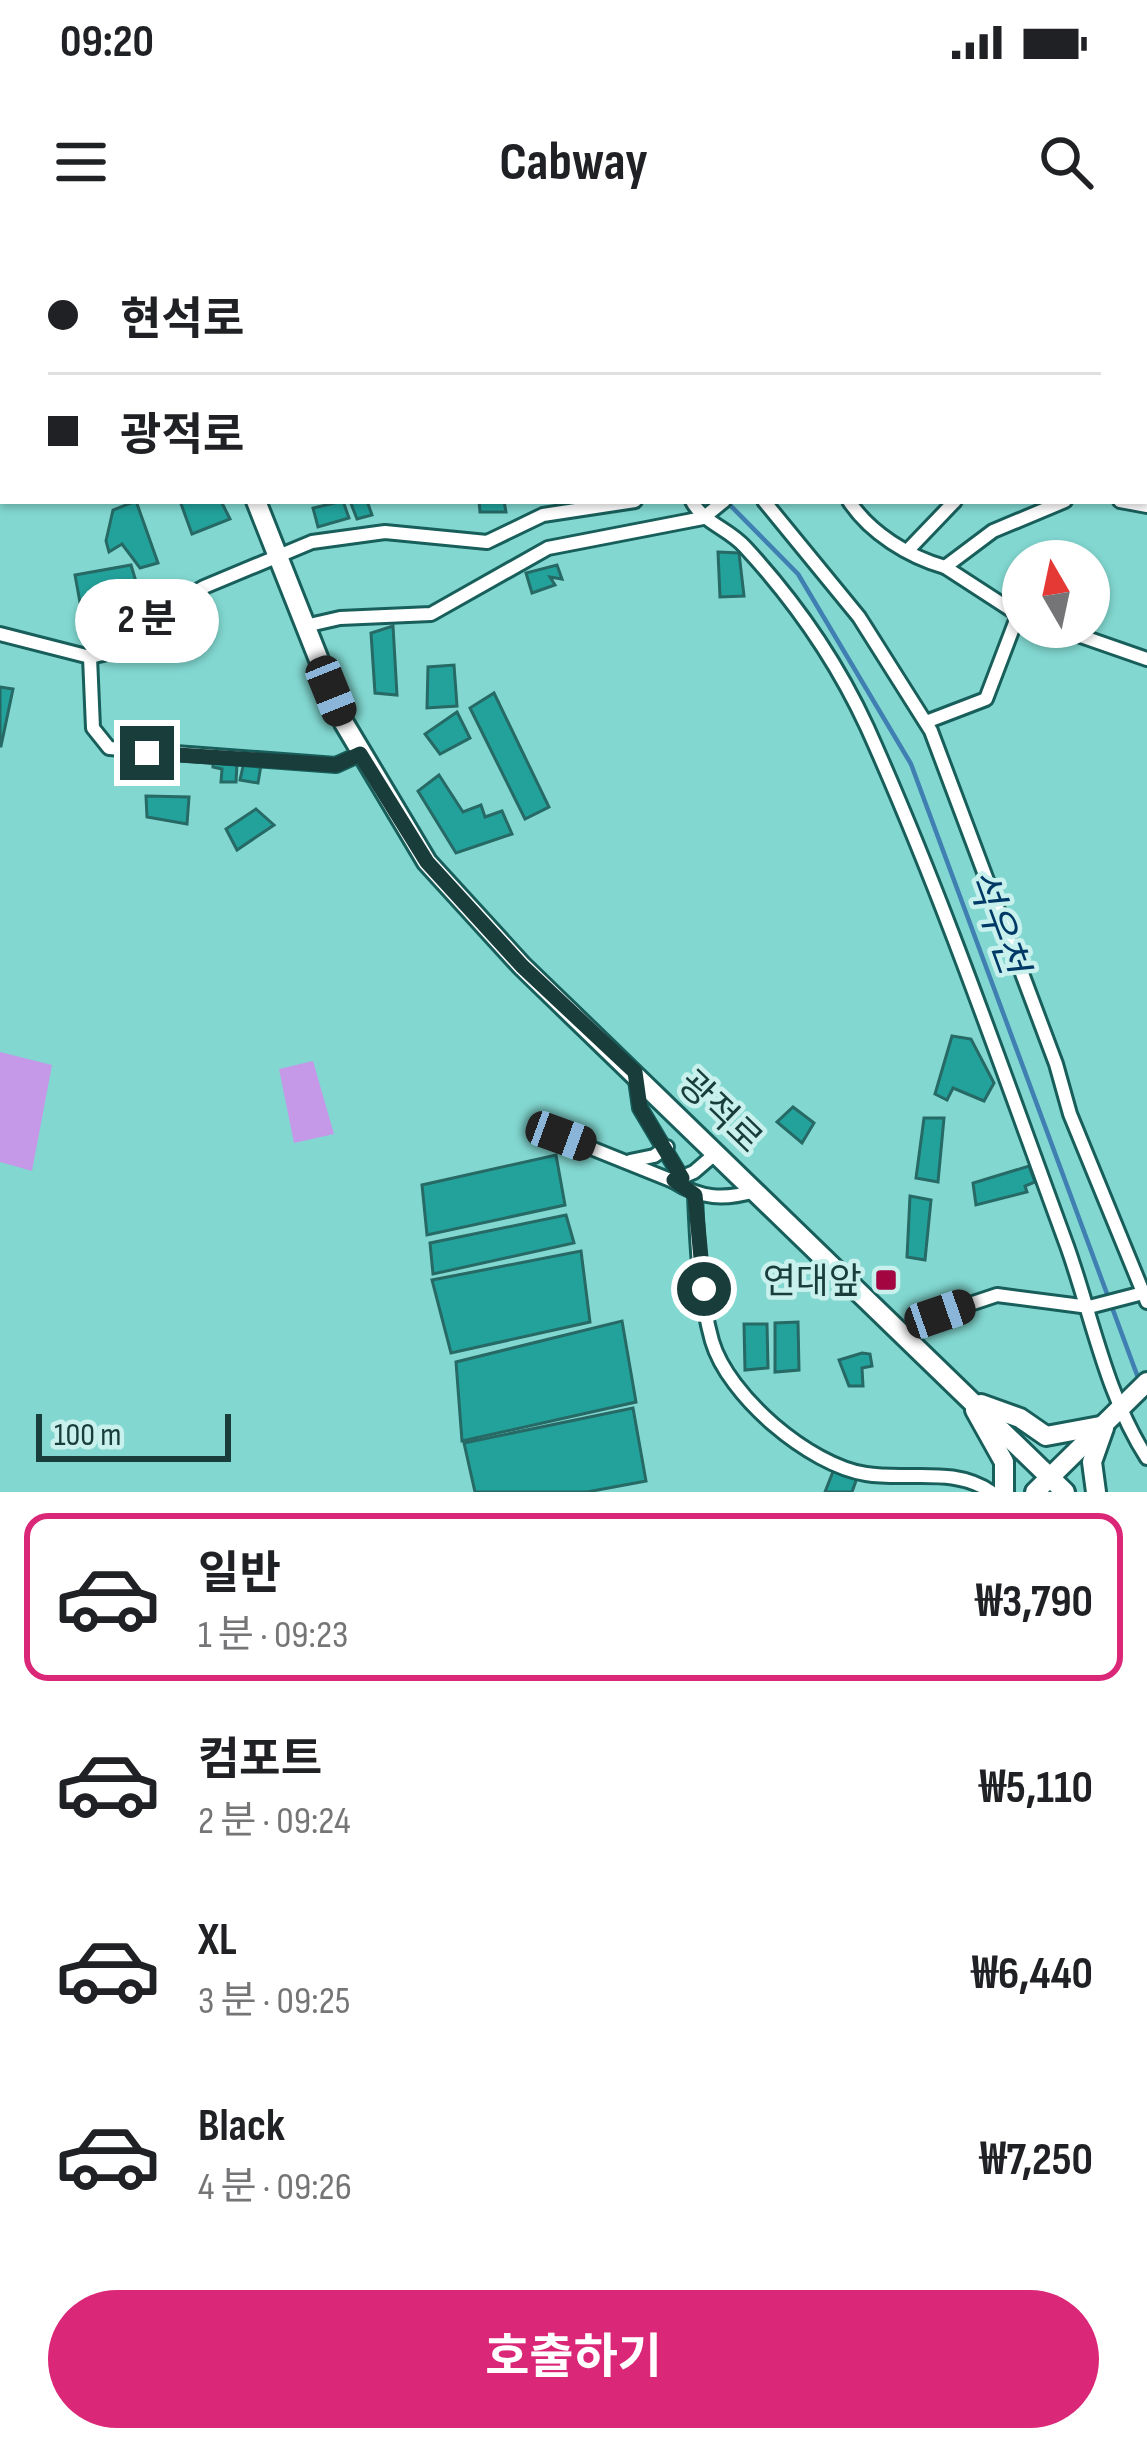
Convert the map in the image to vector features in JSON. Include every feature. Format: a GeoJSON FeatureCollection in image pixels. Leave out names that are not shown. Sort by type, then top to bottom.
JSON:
{"type":"FeatureCollection","features":[{"type":"Feature","properties":{"kind":"main road"},"geometry":{"type":"LineString","coordinates":[[257,504],[278,558]]}},
{"type":"Feature","properties":{"kind":"main road","name":"광적로"},"geometry":{"type":"LineString","coordinates":[[278,558],[360,754],[427,862],[522,966],[1058,1485]]}},
{"type":"Feature","properties":{"kind":"main road"},"geometry":{"type":"LineString","coordinates":[[1035,1492],[1058,1485],[1105,1425],[1147,1382]]}},
{"type":"Feature","properties":{"kind":"main road"},"geometry":{"type":"LineString","coordinates":[[971,1400],[1020,1418],[1046,1436],[1105,1425]]}},
{"type":"Feature","properties":{"kind":"main road"},"geometry":{"type":"LineString","coordinates":[[971,1400],[1004,1462],[1004,1492]]}},
{"type":"Feature","properties":{"kind":"main road"},"geometry":{"type":"LineString","coordinates":[[1096,1492],[1092,1462],[1105,1425]]}},
{"type":"Feature","properties":{"kind":"street"},"geometry":{"type":"LineString","coordinates":[[0,634],[90,657],[120,650],[160,612],[278,558],[348,533],[487,542],[544,515],[616,504]]}},
{"type":"Feature","properties":{"kind":"street"},"geometry":{"type":"LineString","coordinates":[[695,504],[730,530],[787,593],[865,724],[972,988],[1089,1307],[1120,1409],[1147,1458]]}},
{"type":"Feature","properties":{"kind":"street"},"geometry":{"type":"LineString","coordinates":[[303,622],[431,614],[548,548],[707,516],[721,504]]}},
{"type":"Feature","properties":{"kind":"street"},"geometry":{"type":"LineString","coordinates":[[766,504],[859,617],[926,722],[1056,1064],[1070,1114],[1145,1298],[1089,1307],[997,1294],[940,1314],[908,1338]]}},
{"type":"Feature","properties":{"kind":"street"},"geometry":{"type":"LineString","coordinates":[[851,504],[861,519],[1002,604]]}},
{"type":"Feature","properties":{"kind":"street"},"geometry":{"type":"LineString","coordinates":[[909,549],[952,504]]}},
{"type":"Feature","properties":{"kind":"street"},"geometry":{"type":"LineString","coordinates":[[945,567],[993,531],[1058,504]]}},
{"type":"Feature","properties":{"kind":"street"},"geometry":{"type":"LineString","coordinates":[[1110,646],[1147,658]]}},
{"type":"Feature","properties":{"kind":"street"},"geometry":{"type":"LineString","coordinates":[[926,722],[986,699],[1007,648]]}},
{"type":"Feature","properties":{"kind":"street"},"geometry":{"type":"LineString","coordinates":[[90,657],[93,728],[109,748],[336,765],[360,754]]}},
{"type":"Feature","properties":{"kind":"street"},"geometry":{"type":"LineString","coordinates":[[635,1072],[640,1108],[667,1147],[678,1179]]}},
{"type":"Feature","properties":{"kind":"street"},"geometry":{"type":"LineString","coordinates":[[561,1136],[678,1179],[695,1195],[732,1198],[755,1191]]}},
{"type":"Feature","properties":{"kind":"street"},"geometry":{"type":"LineString","coordinates":[[629,1161],[667,1147]]}},
{"type":"Feature","properties":{"kind":"street"},"geometry":{"type":"LineString","coordinates":[[678,1179],[716,1153]]}},
{"type":"Feature","properties":{"kind":"street"},"geometry":{"type":"LineString","coordinates":[[695,1195],[712,1343],[728,1371],[775,1426],[790,1441],[865,1474],[921,1473],[973,1482],[991,1492]]}},
{"type":"Feature","properties":{"kind":"shaded area"},"geometry":{"type":"Polygon","coordinates":[[[0,1052],[52,1065],[32,1171],[0,1162],[0,1052]]]}},
{"type":"Feature","properties":{"kind":"shaded area"},"geometry":{"type":"Polygon","coordinates":[[[313,1061],[334,1134],[294,1143],[279,1069],[313,1061]]]}},
{"type":"Feature","properties":{"kind":"building"},"geometry":{"type":"Polygon","coordinates":[[[137,504],[158,563],[140,568],[122,544],[109,552],[106,541],[113,510],[137,504]]]}},
{"type":"Feature","properties":{"kind":"building"},"geometry":{"type":"Polygon","coordinates":[[[181,504],[222,504],[230,519],[192,534],[181,504]]]}},
{"type":"Feature","properties":{"kind":"building"},"geometry":{"type":"Polygon","coordinates":[[[344,504],[349,518],[318,527],[313,508],[344,504]]]}},
{"type":"Feature","properties":{"kind":"building"},"geometry":{"type":"Polygon","coordinates":[[[351,504],[368,504],[372,515],[357,519],[351,504]]]}},
{"type":"Feature","properties":{"kind":"building"},"geometry":{"type":"Polygon","coordinates":[[[479,504],[505,504],[506,512],[480,512],[479,504]]]}},
{"type":"Feature","properties":{"kind":"building"},"geometry":{"type":"Polygon","coordinates":[[[718,552],[739,553],[744,596],[720,597],[718,552]]]}},
{"type":"Feature","properties":{"kind":"building"},"geometry":{"type":"Polygon","coordinates":[[[131,565],[140,595],[81,608],[75,575],[131,565]]]}},
{"type":"Feature","properties":{"kind":"building"},"geometry":{"type":"Polygon","coordinates":[[[557,565],[562,579],[550,577],[555,585],[532,593],[526,573],[557,565]]]}},
{"type":"Feature","properties":{"kind":"building"},"geometry":{"type":"Polygon","coordinates":[[[393,626],[397,695],[375,693],[371,633],[393,626]]]}},
{"type":"Feature","properties":{"kind":"building"},"geometry":{"type":"Polygon","coordinates":[[[454,665],[457,706],[427,708],[428,667],[454,665]]]}},
{"type":"Feature","properties":{"kind":"building"},"geometry":{"type":"Polygon","coordinates":[[[0,687],[13,689],[1,746],[0,746],[0,687]]]}},
{"type":"Feature","properties":{"kind":"building"},"geometry":{"type":"Polygon","coordinates":[[[494,693],[549,807],[525,819],[470,708],[494,693]]]}},
{"type":"Feature","properties":{"kind":"building"},"geometry":{"type":"Polygon","coordinates":[[[457,712],[470,738],[440,754],[425,734],[457,712]]]}},
{"type":"Feature","properties":{"kind":"building"},"geometry":{"type":"Polygon","coordinates":[[[139,759],[165,759],[164,769],[134,775],[139,759]]]}},
{"type":"Feature","properties":{"kind":"building"},"geometry":{"type":"Polygon","coordinates":[[[213,760],[237,763],[236,782],[221,782],[222,769],[213,767],[213,760]]]}},
{"type":"Feature","properties":{"kind":"building"},"geometry":{"type":"Polygon","coordinates":[[[244,762],[261,765],[258,783],[240,780],[244,762]]]}},
{"type":"Feature","properties":{"kind":"building"},"geometry":{"type":"Polygon","coordinates":[[[439,775],[463,812],[481,805],[485,817],[502,811],[512,834],[456,853],[418,791],[439,775]]]}},
{"type":"Feature","properties":{"kind":"building"},"geometry":{"type":"Polygon","coordinates":[[[146,796],[189,797],[187,824],[147,817],[146,796]]]}},
{"type":"Feature","properties":{"kind":"building"},"geometry":{"type":"Polygon","coordinates":[[[256,809],[274,825],[237,850],[226,829],[256,809]]]}},
{"type":"Feature","properties":{"kind":"building"},"geometry":{"type":"Polygon","coordinates":[[[952,1036],[971,1039],[994,1083],[984,1101],[953,1088],[947,1100],[935,1094],[952,1036]]]}},
{"type":"Feature","properties":{"kind":"building"},"geometry":{"type":"Polygon","coordinates":[[[793,1107],[814,1123],[802,1143],[777,1122],[793,1107]]]}},
{"type":"Feature","properties":{"kind":"building"},"geometry":{"type":"Polygon","coordinates":[[[924,1118],[944,1118],[938,1182],[916,1178],[924,1118]]]}},
{"type":"Feature","properties":{"kind":"building"},"geometry":{"type":"Polygon","coordinates":[[[556,1155],[565,1205],[427,1235],[422,1185],[556,1155]]]}},
{"type":"Feature","properties":{"kind":"building"},"geometry":{"type":"Polygon","coordinates":[[[1029,1166],[1035,1182],[1025,1186],[1027,1192],[976,1205],[973,1183],[1029,1166]]]}},
{"type":"Feature","properties":{"kind":"building"},"geometry":{"type":"Polygon","coordinates":[[[910,1196],[931,1200],[925,1260],[907,1257],[910,1196]]]}},
{"type":"Feature","properties":{"kind":"building"},"geometry":{"type":"Polygon","coordinates":[[[566,1215],[574,1243],[433,1274],[430,1243],[566,1215]]]}},
{"type":"Feature","properties":{"kind":"building"},"geometry":{"type":"Polygon","coordinates":[[[581,1251],[590,1322],[451,1353],[432,1280],[581,1251]]]}},
{"type":"Feature","properties":{"kind":"building"},"geometry":{"type":"Polygon","coordinates":[[[622,1321],[636,1402],[462,1441],[456,1362],[622,1321]]]}},
{"type":"Feature","properties":{"kind":"building"},"geometry":{"type":"Polygon","coordinates":[[[798,1322],[799,1370],[775,1372],[775,1323],[798,1322]]]}},
{"type":"Feature","properties":{"kind":"building"},"geometry":{"type":"Polygon","coordinates":[[[744,1324],[767,1324],[768,1368],[745,1370],[744,1324]]]}},
{"type":"Feature","properties":{"kind":"building"},"geometry":{"type":"Polygon","coordinates":[[[870,1354],[872,1366],[862,1368],[863,1386],[849,1386],[839,1360],[870,1354]]]}},
{"type":"Feature","properties":{"kind":"building"},"geometry":{"type":"Polygon","coordinates":[[[633,1408],[646,1481],[587,1492],[475,1492],[464,1443],[633,1408]]]}},
{"type":"Feature","properties":{"kind":"building"},"geometry":{"type":"Polygon","coordinates":[[[834,1469],[858,1475],[852,1492],[825,1492],[834,1469]]]}},
{"type":"Feature","properties":{"kind":"waterway","name":"석우천"},"geometry":{"type":"LineString","coordinates":[[729,504],[798,574],[911,764],[1140,1383]]}},
{"type":"Feature","properties":{"kind":"place","name":"연대앞"},"geometry":{"type":"Point","coordinates":[886,1280]}},
{"type":"Feature","properties":{"kind":"route"},"geometry":{"type":"LineString","coordinates":[[147,753],[336,765],[360,754],[427,862],[522,966],[635,1072],[640,1108],[682,1178],[674,1180],[695,1195],[704,1289]]}}]}
